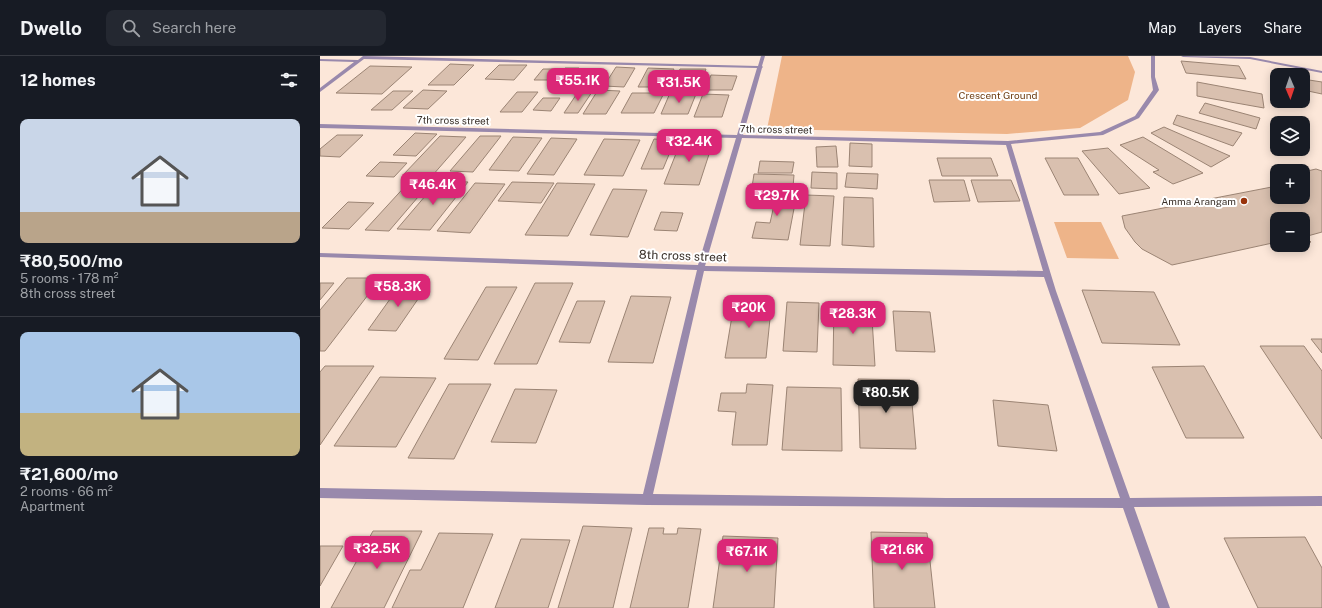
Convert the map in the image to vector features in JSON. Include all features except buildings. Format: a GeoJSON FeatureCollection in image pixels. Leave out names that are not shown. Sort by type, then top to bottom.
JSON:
{"type":"FeatureCollection","features":[{"type":"Feature","properties":{"kind":"street"},"geometry":{"type":"LineString","coordinates":[[647,500],[701,268],[763,56]]}},
{"type":"Feature","properties":{"kind":"street","name":"7th cross street"},"geometry":{"type":"LineString","coordinates":[[320,126],[1008,144],[1101,134],[1137,117],[1156,90],[1153,77],[1153,56]]}},
{"type":"Feature","properties":{"kind":"street"},"geometry":{"type":"LineString","coordinates":[[1183,56],[1250,58],[1322,72]]}},
{"type":"Feature","properties":{"kind":"street"},"geometry":{"type":"LineString","coordinates":[[320,90],[364,57],[761,67]]}},
{"type":"Feature","properties":{"kind":"street"},"geometry":{"type":"LineString","coordinates":[[320,60],[358,61]]}},
{"type":"Feature","properties":{"kind":"street"},"geometry":{"type":"LineString","coordinates":[[1008,144],[1046,274],[1164,608]]}},
{"type":"Feature","properties":{"kind":"street","name":"8th cross street"},"geometry":{"type":"LineString","coordinates":[[320,255],[701,268],[1046,274]]}},
{"type":"Feature","properties":{"kind":"street"},"geometry":{"type":"LineString","coordinates":[[320,493],[647,500],[1126,504],[1322,501]]}},
{"type":"Feature","properties":{"kind":"green space","name":"Crescent Ground"},"geometry":{"type":"Polygon","coordinates":[[[782,56],[1128,56],[1135,72],[1128,100],[1080,128],[1007,134],[767,129],[782,56]]]}},
{"type":"Feature","properties":{"kind":"green space"},"geometry":{"type":"Polygon","coordinates":[[[1054,222],[1101,222],[1119,259],[1067,258],[1054,222]]]}},
{"type":"Feature","properties":{"kind":"place","name":"Amma Arangam"},"geometry":{"type":"Point","coordinates":[1244,201]}}]}
